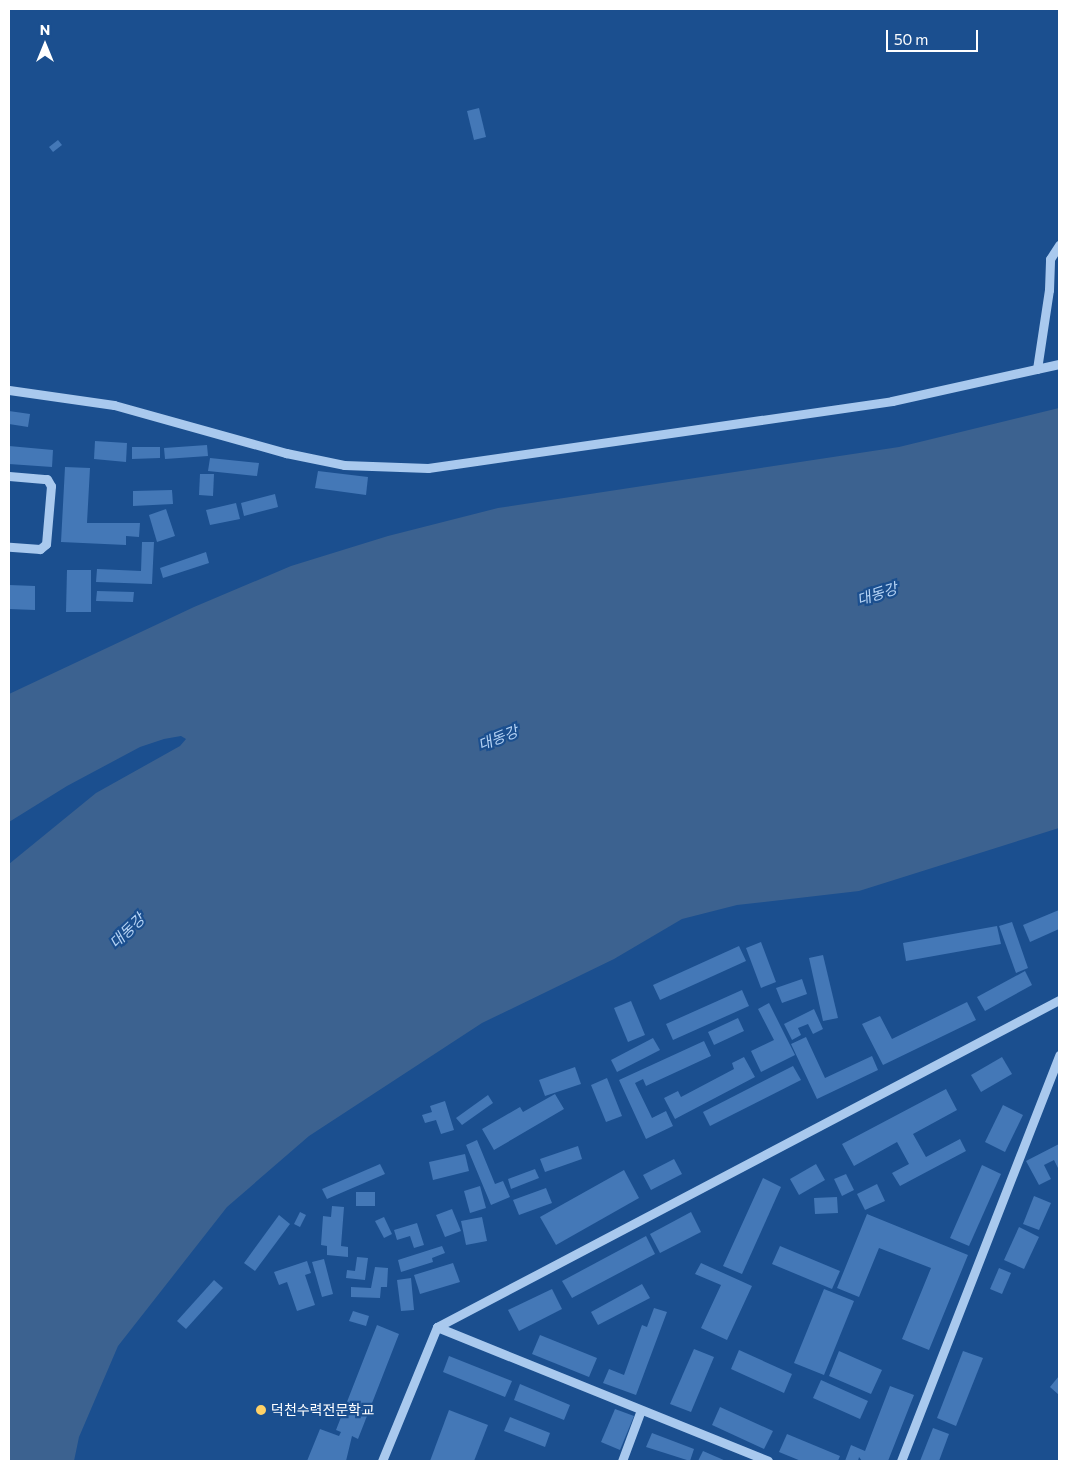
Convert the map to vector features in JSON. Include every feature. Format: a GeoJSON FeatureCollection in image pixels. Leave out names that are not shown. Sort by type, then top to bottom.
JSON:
{"type":"FeatureCollection","features":[{"type":"Feature","properties":{"kind":"street"},"geometry":{"type":"LineString","coordinates":[[1037,369],[1049,290],[1050,259],[1059,245]]}},
{"type":"Feature","properties":{"kind":"street"},"geometry":{"type":"LineString","coordinates":[[9,390],[114,404],[286,453],[344,465],[428,468],[892,401],[1059,364]]}},
{"type":"Feature","properties":{"kind":"street"},"geometry":{"type":"LineString","coordinates":[[9,476],[47,479],[51,486],[46,544],[40,549],[9,548]]}},
{"type":"Feature","properties":{"kind":"street"},"geometry":{"type":"LineString","coordinates":[[382,1461],[437,1327],[1059,1000]]}},
{"type":"Feature","properties":{"kind":"street"},"geometry":{"type":"LineString","coordinates":[[902,1461],[1059,1055]]}},
{"type":"Feature","properties":{"kind":"street"},"geometry":{"type":"LineString","coordinates":[[437,1327],[768,1461]]}},
{"type":"Feature","properties":{"kind":"street"},"geometry":{"type":"LineString","coordinates":[[622,1461],[640,1410]]}},
{"type":"Feature","properties":{"kind":"water","name":"대동강"},"geometry":{"type":"Polygon","coordinates":[[[1059,408],[1059,828],[859,891],[737,905],[682,919],[614,959],[482,1023],[309,1136],[227,1207],[118,1346],[79,1437],[74,1461],[9,1461],[9,864],[96,793],[180,746],[186,739],[181,736],[164,739],[140,747],[67,786],[9,822],[9,694],[194,607],[291,566],[388,536],[498,508],[899,447],[1059,408]]]}},
{"type":"Feature","properties":{"kind":"building"},"geometry":{"type":"Polygon","coordinates":[[[479,108],[486,137],[474,140],[467,111],[479,108]]]}},
{"type":"Feature","properties":{"kind":"building"},"geometry":{"type":"Polygon","coordinates":[[[58,140],[62,145],[53,152],[49,147],[58,140]]]}},
{"type":"Feature","properties":{"kind":"building"},"geometry":{"type":"Polygon","coordinates":[[[9,411],[30,414],[28,427],[9,424],[9,411]]]}},
{"type":"Feature","properties":{"kind":"building"},"geometry":{"type":"Polygon","coordinates":[[[95,441],[127,443],[126,462],[94,459],[95,441]]]}},
{"type":"Feature","properties":{"kind":"building"},"geometry":{"type":"Polygon","coordinates":[[[207,445],[208,456],[165,459],[164,448],[207,445]]]}},
{"type":"Feature","properties":{"kind":"building"},"geometry":{"type":"Polygon","coordinates":[[[9,446],[53,450],[52,467],[9,464],[9,446]]]}},
{"type":"Feature","properties":{"kind":"building"},"geometry":{"type":"Polygon","coordinates":[[[132,447],[160,447],[160,458],[132,459],[132,447]]]}},
{"type":"Feature","properties":{"kind":"building"},"geometry":{"type":"Polygon","coordinates":[[[210,458],[259,463],[257,476],[208,471],[210,458]]]}},
{"type":"Feature","properties":{"kind":"building"},"geometry":{"type":"Polygon","coordinates":[[[65,467],[90,468],[87,523],[140,523],[139,537],[126,536],[126,545],[61,542],[65,467]]]}},
{"type":"Feature","properties":{"kind":"building"},"geometry":{"type":"Polygon","coordinates":[[[318,471],[368,477],[366,495],[315,488],[318,471]]]}},
{"type":"Feature","properties":{"kind":"building"},"geometry":{"type":"Polygon","coordinates":[[[200,474],[214,474],[213,496],[199,495],[200,474]]]}},
{"type":"Feature","properties":{"kind":"building"},"geometry":{"type":"Polygon","coordinates":[[[172,490],[173,504],[133,506],[133,491],[172,490]]]}},
{"type":"Feature","properties":{"kind":"building"},"geometry":{"type":"Polygon","coordinates":[[[275,494],[278,507],[244,516],[241,503],[275,494]]]}},
{"type":"Feature","properties":{"kind":"building"},"geometry":{"type":"Polygon","coordinates":[[[236,503],[240,519],[210,525],[206,510],[236,503]]]}},
{"type":"Feature","properties":{"kind":"building"},"geometry":{"type":"Polygon","coordinates":[[[166,509],[175,536],[157,542],[149,515],[166,509]]]}},
{"type":"Feature","properties":{"kind":"building"},"geometry":{"type":"Polygon","coordinates":[[[142,542],[154,542],[152,584],[96,582],[97,569],[141,571],[142,542]]]}},
{"type":"Feature","properties":{"kind":"building"},"geometry":{"type":"Polygon","coordinates":[[[206,552],[209,563],[163,578],[160,568],[206,552]]]}},
{"type":"Feature","properties":{"kind":"building"},"geometry":{"type":"Polygon","coordinates":[[[67,570],[91,570],[91,612],[66,612],[67,570]]]}},
{"type":"Feature","properties":{"kind":"building"},"geometry":{"type":"Polygon","coordinates":[[[9,585],[35,586],[35,610],[9,609],[9,585]]]}},
{"type":"Feature","properties":{"kind":"building"},"geometry":{"type":"Polygon","coordinates":[[[97,591],[134,592],[133,602],[96,601],[97,591]]]}},
{"type":"Feature","properties":{"kind":"building"},"geometry":{"type":"Polygon","coordinates":[[[1059,910],[1059,929],[1030,942],[1023,925],[1059,910]]]}},
{"type":"Feature","properties":{"kind":"building"},"geometry":{"type":"Polygon","coordinates":[[[1012,922],[1028,968],[1016,973],[999,926],[1012,922]]]}},
{"type":"Feature","properties":{"kind":"building"},"geometry":{"type":"Polygon","coordinates":[[[997,926],[1001,944],[906,961],[903,943],[997,926]]]}},
{"type":"Feature","properties":{"kind":"building"},"geometry":{"type":"Polygon","coordinates":[[[761,942],[776,982],[761,988],[746,948],[761,942]]]}},
{"type":"Feature","properties":{"kind":"building"},"geometry":{"type":"Polygon","coordinates":[[[739,946],[746,961],[660,1000],[653,985],[739,946]]]}},
{"type":"Feature","properties":{"kind":"building"},"geometry":{"type":"Polygon","coordinates":[[[823,955],[838,1018],[823,1021],[809,958],[823,955]]]}},
{"type":"Feature","properties":{"kind":"building"},"geometry":{"type":"Polygon","coordinates":[[[1025,971],[1032,985],[985,1011],[977,997],[1025,971]]]}},
{"type":"Feature","properties":{"kind":"building"},"geometry":{"type":"Polygon","coordinates":[[[802,979],[807,994],[782,1003],[776,988],[802,979]]]}},
{"type":"Feature","properties":{"kind":"building"},"geometry":{"type":"Polygon","coordinates":[[[742,990],[749,1006],[673,1040],[666,1024],[742,990]]]}},
{"type":"Feature","properties":{"kind":"building"},"geometry":{"type":"Polygon","coordinates":[[[631,1001],[645,1035],[628,1042],[614,1008],[631,1001]]]}},
{"type":"Feature","properties":{"kind":"building"},"geometry":{"type":"Polygon","coordinates":[[[967,1002],[976,1020],[883,1065],[862,1024],[880,1016],[892,1039],[967,1002]]]}},
{"type":"Feature","properties":{"kind":"building"},"geometry":{"type":"Polygon","coordinates":[[[769,1003],[795,1055],[761,1072],[751,1051],[774,1040],[758,1009],[769,1003]]]}},
{"type":"Feature","properties":{"kind":"building"},"geometry":{"type":"Polygon","coordinates":[[[814,1009],[823,1029],[813,1034],[808,1024],[798,1028],[801,1035],[792,1040],[784,1024],[814,1009]]]}},
{"type":"Feature","properties":{"kind":"building"},"geometry":{"type":"Polygon","coordinates":[[[738,1018],[744,1031],[714,1045],[708,1032],[738,1018]]]}},
{"type":"Feature","properties":{"kind":"building"},"geometry":{"type":"Polygon","coordinates":[[[806,1037],[825,1078],[872,1056],[878,1070],[817,1099],[791,1044],[806,1037]]]}},
{"type":"Feature","properties":{"kind":"building"},"geometry":{"type":"Polygon","coordinates":[[[653,1038],[660,1050],[617,1072],[611,1060],[653,1038]]]}},
{"type":"Feature","properties":{"kind":"building"},"geometry":{"type":"Polygon","coordinates":[[[704,1041],[711,1056],[646,1086],[643,1079],[635,1083],[652,1118],[666,1111],[673,1126],[646,1139],[619,1080],[704,1041]]]}},
{"type":"Feature","properties":{"kind":"building"},"geometry":{"type":"Polygon","coordinates":[[[744,1057],[755,1077],[675,1119],[664,1098],[678,1091],[681,1097],[734,1069],[732,1063],[744,1057]]]}},
{"type":"Feature","properties":{"kind":"building"},"geometry":{"type":"Polygon","coordinates":[[[1002,1057],[1012,1074],[981,1092],[971,1075],[1002,1057]]]}},
{"type":"Feature","properties":{"kind":"building"},"geometry":{"type":"Polygon","coordinates":[[[793,1066],[801,1080],[710,1126],[703,1112],[793,1066]]]}},
{"type":"Feature","properties":{"kind":"building"},"geometry":{"type":"Polygon","coordinates":[[[575,1067],[581,1084],[545,1096],[539,1080],[575,1067]]]}},
{"type":"Feature","properties":{"kind":"building"},"geometry":{"type":"Polygon","coordinates":[[[607,1078],[622,1116],[606,1122],[591,1085],[607,1078]]]}},
{"type":"Feature","properties":{"kind":"building"},"geometry":{"type":"Polygon","coordinates":[[[946,1089],[957,1110],[913,1134],[926,1157],[960,1139],[966,1151],[900,1186],[892,1173],[909,1164],[897,1142],[854,1166],[842,1144],[946,1089]]]}},
{"type":"Feature","properties":{"kind":"building"},"geometry":{"type":"Polygon","coordinates":[[[555,1094],[564,1109],[494,1150],[482,1129],[520,1107],[523,1112],[555,1094]]]}},
{"type":"Feature","properties":{"kind":"building"},"geometry":{"type":"Polygon","coordinates":[[[488,1095],[493,1103],[462,1125],[456,1118],[488,1095]]]}},
{"type":"Feature","properties":{"kind":"building"},"geometry":{"type":"Polygon","coordinates":[[[445,1101],[454,1130],[441,1134],[436,1120],[425,1123],[422,1115],[432,1112],[430,1106],[445,1101]]]}},
{"type":"Feature","properties":{"kind":"building"},"geometry":{"type":"Polygon","coordinates":[[[1003,1105],[1023,1115],[1005,1152],[985,1142],[1003,1105]]]}},
{"type":"Feature","properties":{"kind":"building"},"geometry":{"type":"Polygon","coordinates":[[[477,1140],[495,1184],[503,1181],[510,1197],[491,1205],[466,1145],[477,1140]]]}},
{"type":"Feature","properties":{"kind":"building"},"geometry":{"type":"Polygon","coordinates":[[[1059,1144],[1059,1170],[1054,1160],[1044,1165],[1051,1179],[1039,1185],[1026,1161],[1059,1144]]]}},
{"type":"Feature","properties":{"kind":"building"},"geometry":{"type":"Polygon","coordinates":[[[578,1146],[582,1159],[545,1172],[540,1159],[578,1146]]]}},
{"type":"Feature","properties":{"kind":"building"},"geometry":{"type":"Polygon","coordinates":[[[465,1154],[469,1171],[433,1180],[429,1162],[465,1154]]]}},
{"type":"Feature","properties":{"kind":"building"},"geometry":{"type":"Polygon","coordinates":[[[674,1159],[682,1174],[651,1190],[643,1175],[674,1159]]]}},
{"type":"Feature","properties":{"kind":"building"},"geometry":{"type":"Polygon","coordinates":[[[380,1164],[385,1174],[327,1199],[322,1189],[380,1164]]]}},
{"type":"Feature","properties":{"kind":"building"},"geometry":{"type":"Polygon","coordinates":[[[816,1164],[825,1180],[799,1195],[790,1179],[816,1164]]]}},
{"type":"Feature","properties":{"kind":"building"},"geometry":{"type":"Polygon","coordinates":[[[982,1165],[1001,1174],[969,1246],[950,1238],[982,1165]]]}},
{"type":"Feature","properties":{"kind":"building"},"geometry":{"type":"Polygon","coordinates":[[[535,1169],[539,1178],[511,1189],[508,1179],[535,1169]]]}},
{"type":"Feature","properties":{"kind":"building"},"geometry":{"type":"Polygon","coordinates":[[[624,1170],[639,1198],[556,1245],[540,1217],[624,1170]]]}},
{"type":"Feature","properties":{"kind":"building"},"geometry":{"type":"Polygon","coordinates":[[[846,1174],[854,1190],[842,1196],[834,1179],[846,1174]]]}},
{"type":"Feature","properties":{"kind":"building"},"geometry":{"type":"Polygon","coordinates":[[[763,1178],[781,1187],[742,1274],[723,1266],[763,1178]]]}},
{"type":"Feature","properties":{"kind":"building"},"geometry":{"type":"Polygon","coordinates":[[[877,1184],[885,1201],[865,1210],[857,1194],[877,1184]]]}},
{"type":"Feature","properties":{"kind":"building"},"geometry":{"type":"Polygon","coordinates":[[[480,1186],[486,1208],[470,1213],[464,1191],[480,1186]]]}},
{"type":"Feature","properties":{"kind":"building"},"geometry":{"type":"Polygon","coordinates":[[[546,1188],[552,1203],[519,1215],[513,1200],[546,1188]]]}},
{"type":"Feature","properties":{"kind":"building"},"geometry":{"type":"Polygon","coordinates":[[[356,1192],[375,1192],[375,1206],[356,1206],[356,1192]]]}},
{"type":"Feature","properties":{"kind":"building"},"geometry":{"type":"Polygon","coordinates":[[[1034,1196],[1051,1203],[1039,1230],[1023,1224],[1034,1196]]]}},
{"type":"Feature","properties":{"kind":"building"},"geometry":{"type":"Polygon","coordinates":[[[837,1197],[838,1213],[815,1214],[814,1198],[837,1197]]]}},
{"type":"Feature","properties":{"kind":"building"},"geometry":{"type":"Polygon","coordinates":[[[332,1206],[344,1207],[341,1246],[348,1247],[348,1257],[327,1255],[327,1246],[321,1245],[323,1216],[331,1217],[332,1206]]]}},
{"type":"Feature","properties":{"kind":"building"},"geometry":{"type":"Polygon","coordinates":[[[452,1209],[461,1231],[445,1237],[436,1215],[452,1209]]]}},
{"type":"Feature","properties":{"kind":"building"},"geometry":{"type":"Polygon","coordinates":[[[300,1212],[306,1215],[300,1227],[294,1224],[300,1212]]]}},
{"type":"Feature","properties":{"kind":"building"},"geometry":{"type":"Polygon","coordinates":[[[691,1212],[701,1232],[660,1253],[650,1234],[691,1212]]]}},
{"type":"Feature","properties":{"kind":"building"},"geometry":{"type":"Polygon","coordinates":[[[867,1214],[968,1255],[929,1350],[902,1339],[931,1268],[879,1248],[859,1297],[837,1288],[867,1214]]]}},
{"type":"Feature","properties":{"kind":"building"},"geometry":{"type":"Polygon","coordinates":[[[279,1215],[290,1224],[255,1271],[244,1263],[279,1215]]]}},
{"type":"Feature","properties":{"kind":"building"},"geometry":{"type":"Polygon","coordinates":[[[384,1217],[392,1234],[384,1238],[375,1221],[384,1217]]]}},
{"type":"Feature","properties":{"kind":"building"},"geometry":{"type":"Polygon","coordinates":[[[482,1217],[487,1241],[466,1245],[461,1221],[482,1217]]]}},
{"type":"Feature","properties":{"kind":"building"},"geometry":{"type":"Polygon","coordinates":[[[417,1223],[424,1245],[414,1248],[410,1236],[397,1240],[394,1230],[417,1223]]]}},
{"type":"Feature","properties":{"kind":"building"},"geometry":{"type":"Polygon","coordinates":[[[1019,1227],[1039,1237],[1024,1269],[1004,1260],[1019,1227]]]}},
{"type":"Feature","properties":{"kind":"building"},"geometry":{"type":"Polygon","coordinates":[[[646,1236],[655,1254],[572,1298],[562,1281],[646,1236]]]}},
{"type":"Feature","properties":{"kind":"building"},"geometry":{"type":"Polygon","coordinates":[[[442,1246],[445,1253],[432,1258],[433,1262],[401,1272],[398,1260],[442,1246]]]}},
{"type":"Feature","properties":{"kind":"building"},"geometry":{"type":"Polygon","coordinates":[[[780,1246],[840,1271],[832,1289],[772,1264],[780,1246]]]}},
{"type":"Feature","properties":{"kind":"building"},"geometry":{"type":"Polygon","coordinates":[[[357,1257],[368,1258],[365,1280],[346,1278],[347,1270],[355,1271],[357,1257]]]}},
{"type":"Feature","properties":{"kind":"building"},"geometry":{"type":"Polygon","coordinates":[[[324,1259],[333,1294],[322,1297],[312,1262],[324,1259]]]}},
{"type":"Feature","properties":{"kind":"building"},"geometry":{"type":"Polygon","coordinates":[[[307,1261],[311,1273],[305,1275],[315,1305],[297,1311],[287,1282],[279,1285],[274,1272],[307,1261]]]}},
{"type":"Feature","properties":{"kind":"building"},"geometry":{"type":"Polygon","coordinates":[[[453,1263],[460,1282],[420,1294],[414,1275],[453,1263]]]}},
{"type":"Feature","properties":{"kind":"building"},"geometry":{"type":"Polygon","coordinates":[[[701,1263],[752,1286],[727,1340],[701,1328],[721,1285],[695,1274],[701,1263]]]}},
{"type":"Feature","properties":{"kind":"building"},"geometry":{"type":"Polygon","coordinates":[[[375,1267],[388,1268],[387,1287],[381,1287],[380,1298],[351,1297],[351,1287],[371,1288],[375,1267]]]}},
{"type":"Feature","properties":{"kind":"building"},"geometry":{"type":"Polygon","coordinates":[[[999,1268],[1011,1273],[1002,1294],[990,1289],[999,1268]]]}},
{"type":"Feature","properties":{"kind":"building"},"geometry":{"type":"Polygon","coordinates":[[[411,1278],[414,1310],[401,1311],[397,1280],[411,1278]]]}},
{"type":"Feature","properties":{"kind":"building"},"geometry":{"type":"Polygon","coordinates":[[[214,1280],[223,1288],[186,1329],[177,1321],[214,1280]]]}},
{"type":"Feature","properties":{"kind":"building"},"geometry":{"type":"Polygon","coordinates":[[[642,1284],[650,1298],[598,1325],[591,1312],[642,1284]]]}},
{"type":"Feature","properties":{"kind":"building"},"geometry":{"type":"Polygon","coordinates":[[[552,1289],[562,1309],[519,1331],[508,1310],[552,1289]]]}},
{"type":"Feature","properties":{"kind":"building"},"geometry":{"type":"Polygon","coordinates":[[[824,1289],[854,1301],[824,1375],[794,1363],[824,1289]]]}},
{"type":"Feature","properties":{"kind":"building"},"geometry":{"type":"Polygon","coordinates":[[[654,1308],[667,1312],[636,1395],[603,1383],[609,1369],[624,1375],[642,1325],[647,1327],[654,1308]]]}},
{"type":"Feature","properties":{"kind":"building"},"geometry":{"type":"Polygon","coordinates":[[[353,1311],[369,1316],[366,1326],[349,1321],[353,1311]]]}},
{"type":"Feature","properties":{"kind":"building"},"geometry":{"type":"Polygon","coordinates":[[[377,1325],[399,1334],[358,1439],[352,1436],[346,1461],[307,1461],[320,1429],[339,1436],[341,1432],[336,1430],[377,1325]]]}},
{"type":"Feature","properties":{"kind":"building"},"geometry":{"type":"Polygon","coordinates":[[[540,1335],[597,1358],[589,1377],[532,1354],[540,1335]]]}},
{"type":"Feature","properties":{"kind":"building"},"geometry":{"type":"Polygon","coordinates":[[[694,1349],[714,1357],[691,1412],[670,1404],[694,1349]]]}},
{"type":"Feature","properties":{"kind":"building"},"geometry":{"type":"Polygon","coordinates":[[[739,1350],[792,1374],[784,1393],[731,1369],[739,1350]]]}},
{"type":"Feature","properties":{"kind":"building"},"geometry":{"type":"Polygon","coordinates":[[[839,1351],[882,1370],[871,1394],[829,1376],[839,1351]]]}},
{"type":"Feature","properties":{"kind":"building"},"geometry":{"type":"Polygon","coordinates":[[[963,1351],[983,1358],[956,1426],[937,1418],[963,1351]]]}},
{"type":"Feature","properties":{"kind":"building"},"geometry":{"type":"Polygon","coordinates":[[[449,1356],[512,1381],[505,1397],[443,1372],[449,1356]]]}},
{"type":"Feature","properties":{"kind":"building"},"geometry":{"type":"Polygon","coordinates":[[[1059,1376],[1059,1395],[1050,1387],[1059,1376]]]}},
{"type":"Feature","properties":{"kind":"building"},"geometry":{"type":"Polygon","coordinates":[[[821,1380],[868,1401],[860,1419],[813,1398],[821,1380]]]}},
{"type":"Feature","properties":{"kind":"building"},"geometry":{"type":"Polygon","coordinates":[[[520,1384],[570,1405],[564,1420],[514,1400],[520,1384]]]}},
{"type":"Feature","properties":{"kind":"building"},"geometry":{"type":"Polygon","coordinates":[[[890,1386],[914,1395],[888,1461],[862,1461],[859,1457],[858,1461],[845,1461],[851,1445],[865,1451],[890,1386]]]}},
{"type":"Feature","properties":{"kind":"building"},"geometry":{"type":"Polygon","coordinates":[[[720,1407],[773,1431],[764,1449],[712,1425],[720,1407]]]}},
{"type":"Feature","properties":{"kind":"building"},"geometry":{"type":"Polygon","coordinates":[[[615,1409],[634,1416],[620,1450],[601,1442],[615,1409]]]}},
{"type":"Feature","properties":{"kind":"building"},"geometry":{"type":"Polygon","coordinates":[[[449,1410],[488,1425],[474,1461],[430,1461],[449,1410]]]}},
{"type":"Feature","properties":{"kind":"building"},"geometry":{"type":"Polygon","coordinates":[[[510,1417],[550,1433],[545,1447],[504,1431],[510,1417]]]}},
{"type":"Feature","properties":{"kind":"building"},"geometry":{"type":"Polygon","coordinates":[[[933,1428],[949,1434],[939,1461],[920,1461],[933,1428]]]}},
{"type":"Feature","properties":{"kind":"building"},"geometry":{"type":"Polygon","coordinates":[[[652,1433],[694,1449],[690,1461],[646,1447],[652,1433]]]}},
{"type":"Feature","properties":{"kind":"building"},"geometry":{"type":"Polygon","coordinates":[[[787,1434],[840,1456],[838,1461],[801,1461],[779,1452],[787,1434]]]}},
{"type":"Feature","properties":{"kind":"building"},"geometry":{"type":"Polygon","coordinates":[[[703,1451],[726,1461],[698,1461],[703,1451]]]}},
{"type":"Feature","properties":{"kind":"place","name":"덕천수력전문학교"},"geometry":{"type":"Point","coordinates":[261,1410]}}]}
